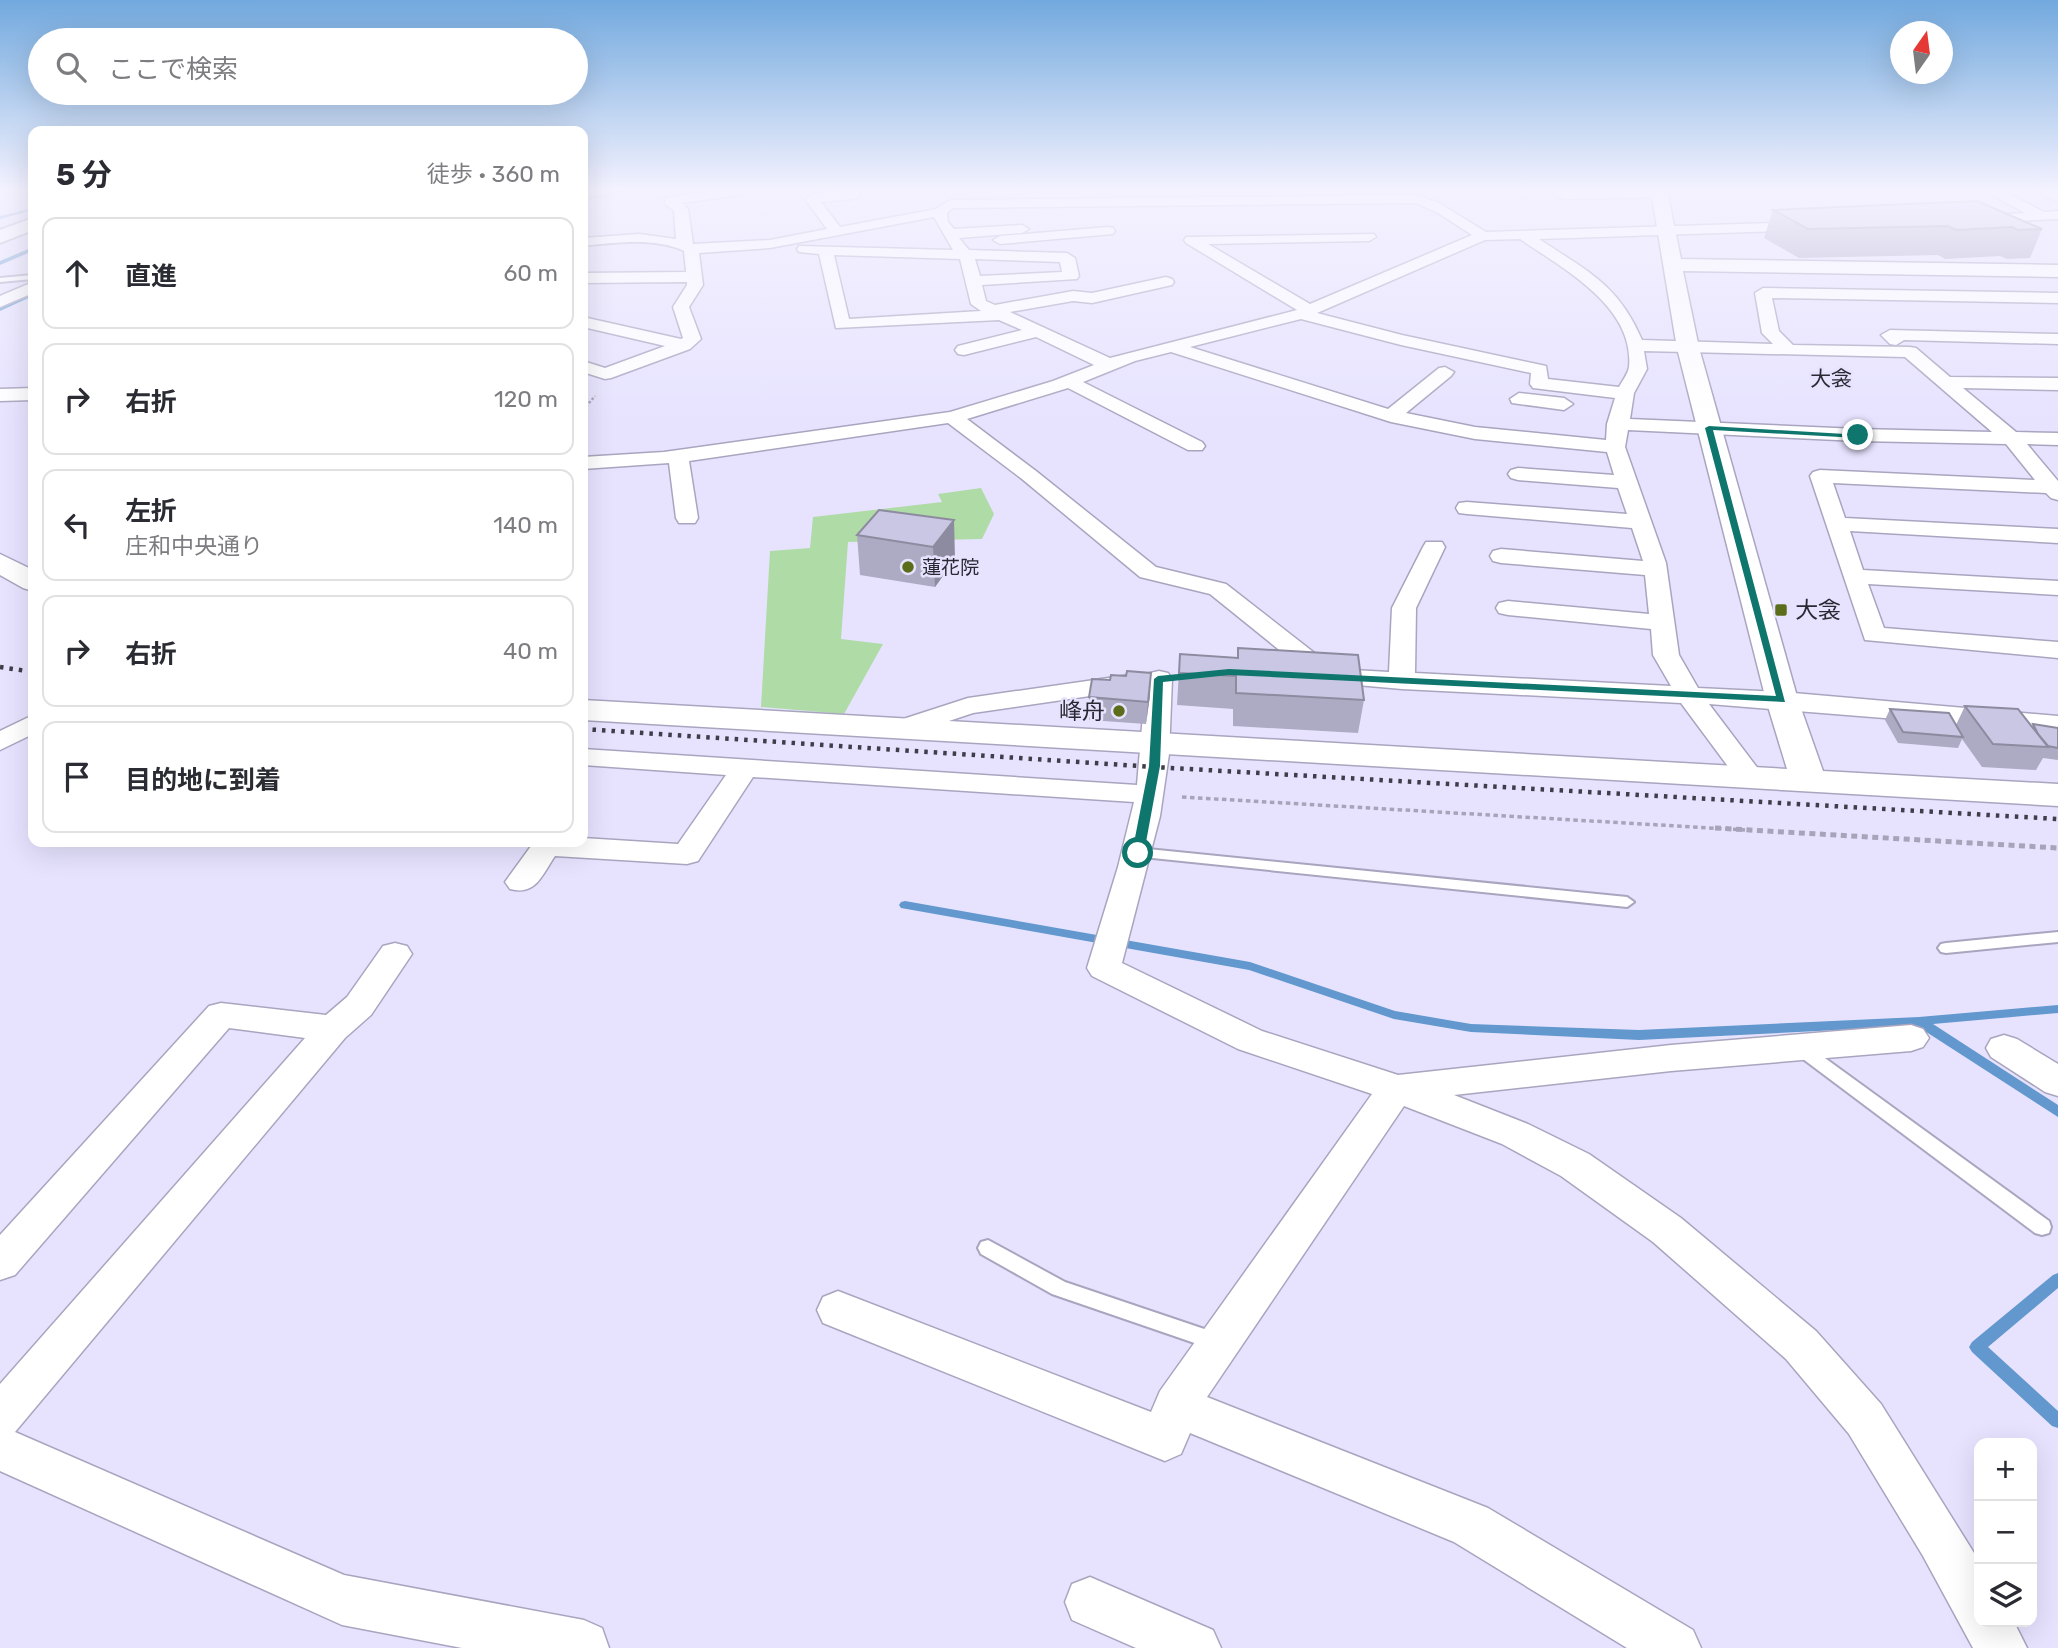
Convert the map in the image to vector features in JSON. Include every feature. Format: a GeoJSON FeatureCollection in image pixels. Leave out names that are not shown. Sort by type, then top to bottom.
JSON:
{"type":"FeatureCollection","features":[{"type":"Feature","properties":{"kind":"street"},"geometry":{"type":"LineString","coordinates":[[588,368],[605,373],[684,345],[692,339],[681,307],[695,285],[692,268]]}},
{"type":"Feature","properties":{"kind":"street"},"geometry":{"type":"LineString","coordinates":[[830,268],[842,324],[995,313],[1073,296],[1092,298],[1166,282]]}},
{"type":"Feature","properties":{"kind":"street"},"geometry":{"type":"LineString","coordinates":[[968,268],[979,304],[1107,364]]}},
{"type":"Feature","properties":{"kind":"street"},"geometry":{"type":"LineString","coordinates":[[974,281],[1071,275],[1069,268]]}},
{"type":"Feature","properties":{"kind":"street"},"geometry":{"type":"LineString","coordinates":[[1236,268],[1306,312],[1401,340],[1540,370],[1539,384],[1619,418]]}},
{"type":"Feature","properties":{"kind":"street"},"geometry":{"type":"LineString","coordinates":[[588,463],[678,456],[952,417],[1068,381],[1107,364],[1306,312],[1395,268]]}},
{"type":"Feature","properties":{"kind":"street"},"geometry":{"type":"LineString","coordinates":[[1573,268],[1610,297],[1624,318],[1634,345],[1639,369],[1619,418],[1627,482],[1656,569],[1667,655],[1690,697],[1751,778]]}},
{"type":"Feature","properties":{"kind":"street"},"geometry":{"type":"LineString","coordinates":[[1674,268],[1688,348],[1782,700],[1809,781]]}},
{"type":"Feature","properties":{"kind":"street"},"geometry":{"type":"LineString","coordinates":[[1830,268],[2058,271]]}},
{"type":"Feature","properties":{"kind":"street"},"geometry":{"type":"LineString","coordinates":[[1888,269],[1926,296]]}},
{"type":"Feature","properties":{"kind":"street"},"geometry":{"type":"LineString","coordinates":[[588,278],[694,278]]}},
{"type":"Feature","properties":{"kind":"street"},"geometry":{"type":"LineString","coordinates":[[0,302],[28,288]]}},
{"type":"Feature","properties":{"kind":"street"},"geometry":{"type":"LineString","coordinates":[[1788,349],[1771,333],[1763,293],[2058,298]]}},
{"type":"Feature","properties":{"kind":"street"},"geometry":{"type":"LineString","coordinates":[[588,323],[684,345]]}},
{"type":"Feature","properties":{"kind":"street"},"geometry":{"type":"LineString","coordinates":[[964,350],[1036,332]]}},
{"type":"Feature","properties":{"kind":"street"},"geometry":{"type":"LineString","coordinates":[[2056,490],[2012,439],[1890,335],[2058,339]]}},
{"type":"Feature","properties":{"kind":"street"},"geometry":{"type":"LineString","coordinates":[[1634,345],[1910,352]]}},
{"type":"Feature","properties":{"kind":"street"},"geometry":{"type":"LineString","coordinates":[[1172,347],[1391,416],[1475,433],[1619,418]]}},
{"type":"Feature","properties":{"kind":"street"},"geometry":{"type":"LineString","coordinates":[[1391,416],[1445,372]]}},
{"type":"Feature","properties":{"kind":"street"},"geometry":{"type":"LineString","coordinates":[[1068,381],[1195,446]]}},
{"type":"Feature","properties":{"kind":"street"},"geometry":{"type":"LineString","coordinates":[[1947,382],[2058,384]]}},
{"type":"Feature","properties":{"kind":"street"},"geometry":{"type":"LineString","coordinates":[[0,395],[28,394]]}},
{"type":"Feature","properties":{"kind":"street"},"geometry":{"type":"LineString","coordinates":[[1519,399],[1619,418],[1709,428],[1858,435],[2058,439]]}},
{"type":"Feature","properties":{"kind":"street"},"geometry":{"type":"LineString","coordinates":[[952,417],[1029,475],[1148,572],[1218,589],[1329,677]]}},
{"type":"Feature","properties":{"kind":"street"},"geometry":{"type":"LineString","coordinates":[[678,456],[687,518]]}},
{"type":"Feature","properties":{"kind":"street"},"geometry":{"type":"LineString","coordinates":[[1518,474],[1627,482]]}},
{"type":"Feature","properties":{"kind":"street"},"geometry":{"type":"LineString","coordinates":[[2056,490],[1820,476],[1874,635],[2058,650]]}},
{"type":"Feature","properties":{"kind":"street"},"geometry":{"type":"LineString","coordinates":[[1467,508],[1641,522]]}},
{"type":"Feature","properties":{"kind":"street"},"geometry":{"type":"LineString","coordinates":[[1837,524],[2058,536]]}},
{"type":"Feature","properties":{"kind":"street"},"geometry":{"type":"LineString","coordinates":[[1402,681],[1405,608],[1434,547]]}},
{"type":"Feature","properties":{"kind":"street"},"geometry":{"type":"LineString","coordinates":[[1501,555],[1656,569]]}},
{"type":"Feature","properties":{"kind":"street"},"geometry":{"type":"LineString","coordinates":[[0,563],[28,579]]}},
{"type":"Feature","properties":{"kind":"street"},"geometry":{"type":"LineString","coordinates":[[1854,576],[2058,588]]}},
{"type":"Feature","properties":{"kind":"street"},"geometry":{"type":"LineString","coordinates":[[1508,608],[1662,623]]}},
{"type":"Feature","properties":{"kind":"street"},"geometry":{"type":"LineString","coordinates":[[1291,675],[1782,700],[2058,724]]}},
{"type":"Feature","properties":{"kind":"street"},"geometry":{"type":"LineString","coordinates":[[907,727],[968,706],[1169,678],[1138,853],[1104,968],[1250,1040],[1396,1088],[1516,1134],[1575,1165],[1667,1230],[1801,1345],[1865,1419],[1940,1539],[1974,1600]]}},
{"type":"Feature","properties":{"kind":"street"},"geometry":{"type":"LineString","coordinates":[[588,710],[2058,795]]}},
{"type":"Feature","properties":{"kind":"street"},"geometry":{"type":"LineString","coordinates":[[0,742],[28,726]]}},
{"type":"Feature","properties":{"kind":"street"},"geometry":{"type":"LineString","coordinates":[[588,757],[1149,794]]}},
{"type":"Feature","properties":{"kind":"street"},"geometry":{"type":"LineString","coordinates":[[564,847],[687,854],[746,767]]}},
{"type":"Feature","properties":{"kind":"street"},"geometry":{"type":"LineString","coordinates":[[521,882],[546,847]]}},
{"type":"Feature","properties":{"kind":"street"},"geometry":{"type":"LineString","coordinates":[[0,1417],[333,1029],[359,1006],[395,954]]}},
{"type":"Feature","properties":{"kind":"street"},"geometry":{"type":"LineString","coordinates":[[0,1263],[221,1015],[333,1029]]}},
{"type":"Feature","properties":{"kind":"street"},"geometry":{"type":"LineString","coordinates":[[838,1310],[1165,1439],[1176,1406],[1396,1088],[1671,1058],[1911,1038]]}},
{"type":"Feature","properties":{"kind":"street"},"geometry":{"type":"LineString","coordinates":[[2004,1048],[2058,1082]]}},
{"type":"Feature","properties":{"kind":"street"},"geometry":{"type":"LineString","coordinates":[[1176,1406],[1471,1525],[1675,1648]]}},
{"type":"Feature","properties":{"kind":"street"},"geometry":{"type":"LineString","coordinates":[[0,1448],[342,1600],[583,1648]]}},
{"type":"Feature","properties":{"kind":"street"},"geometry":{"type":"LineString","coordinates":[[1090,1602],[1195,1648]]}},
{"type":"Feature","properties":{"kind":"street"},"geometry":{"type":"LineString","coordinates":[[1989,1627],[2001,1648]]}},
{"type":"Feature","properties":{"kind":"lane"},"geometry":{"type":"LineString","coordinates":[[0,280],[28,277]]}},
{"type":"Feature","properties":{"kind":"lane"},"geometry":{"type":"LineString","coordinates":[[1138,853],[1627,902]]}},
{"type":"Feature","properties":{"kind":"lane"},"geometry":{"type":"LineString","coordinates":[[1946,948],[2058,937]]}},
{"type":"Feature","properties":{"kind":"lane"},"geometry":{"type":"LineString","coordinates":[[1798,1048],[2042,1227]]}},
{"type":"Feature","properties":{"kind":"lane"},"geometry":{"type":"LineString","coordinates":[[988,1248],[1059,1288],[1220,1342]]}},
{"type":"Feature","properties":{"kind":"path"},"geometry":{"type":"LineString","coordinates":[[1149,794],[2058,848]]}},
{"type":"Feature","properties":{"kind":"green space"},"geometry":{"type":"Polygon","coordinates":[[[981,488],[994,514],[982,539],[848,542],[841,639],[883,644],[844,714],[761,707],[770,551],[810,548],[813,517],[942,502],[938,494],[981,488]]]}},
{"type":"Feature","properties":{"kind":"building"},"geometry":{"type":"Polygon","coordinates":[[[879,510],[954,520],[933,547],[857,535],[879,510]]]}},
{"type":"Feature","properties":{"kind":"building"},"geometry":{"type":"Polygon","coordinates":[[[1238,648],[1358,655],[1364,700],[1236,693],[1236,676],[1179,673],[1180,654],[1238,658],[1238,648]]]}},
{"type":"Feature","properties":{"kind":"building"},"geometry":{"type":"Polygon","coordinates":[[[1127,671],[1151,673],[1148,702],[1089,697],[1092,679],[1110,680],[1111,675],[1126,676],[1127,671]]]}},
{"type":"Feature","properties":{"kind":"building"},"geometry":{"type":"Polygon","coordinates":[[[1965,706],[2018,709],[2048,747],[1993,744],[1965,706]]]}},
{"type":"Feature","properties":{"kind":"building"},"geometry":{"type":"Polygon","coordinates":[[[1890,709],[1949,713],[1963,737],[1903,732],[1890,709]]]}},
{"type":"Feature","properties":{"kind":"building"},"geometry":{"type":"Polygon","coordinates":[[[2033,724],[2058,728],[2058,748],[2048,746],[2033,724]]]}},
{"type":"Feature","properties":{"kind":"waterway"},"geometry":{"type":"LineString","coordinates":[[0,309],[28,296]]}},
{"type":"Feature","properties":{"kind":"waterway"},"geometry":{"type":"LineString","coordinates":[[905,905],[1250,966],[1394,1015],[1471,1028],[1639,1035],[1919,1021]]}},
{"type":"Feature","properties":{"kind":"waterway"},"geometry":{"type":"LineString","coordinates":[[1919,1021],[2058,1009]]}},
{"type":"Feature","properties":{"kind":"waterway"},"geometry":{"type":"LineString","coordinates":[[1919,1021],[2058,1112]]}},
{"type":"Feature","properties":{"kind":"waterway"},"geometry":{"type":"LineString","coordinates":[[2058,1279],[1977,1347],[2058,1421]]}},
{"type":"Feature","properties":{"kind":"railway"},"geometry":{"type":"LineString","coordinates":[[0,667],[28,671]]}},
{"type":"Feature","properties":{"kind":"railway"},"geometry":{"type":"LineString","coordinates":[[588,729],[1154,767],[2058,819]]}},
{"type":"Feature","properties":{"kind":"place","name":"蓮花院"},"geometry":{"type":"Point","coordinates":[908,567]}},
{"type":"Feature","properties":{"kind":"place","name":"大衾"},"geometry":{"type":"Point","coordinates":[1781,610]}},
{"type":"Feature","properties":{"kind":"place","name":"峰舟"},"geometry":{"type":"Point","coordinates":[1119,711]}},
{"type":"Feature","properties":{"kind":"district","name":"大衾"},"geometry":{"type":"Point","coordinates":[1831,378]}},
{"type":"Feature","properties":{"kind":"route"},"geometry":{"type":"LineString","coordinates":[[1138,853],[1157,742],[1158,679],[1229,672],[1782,700],[1709,428],[1858,435]]}}]}
